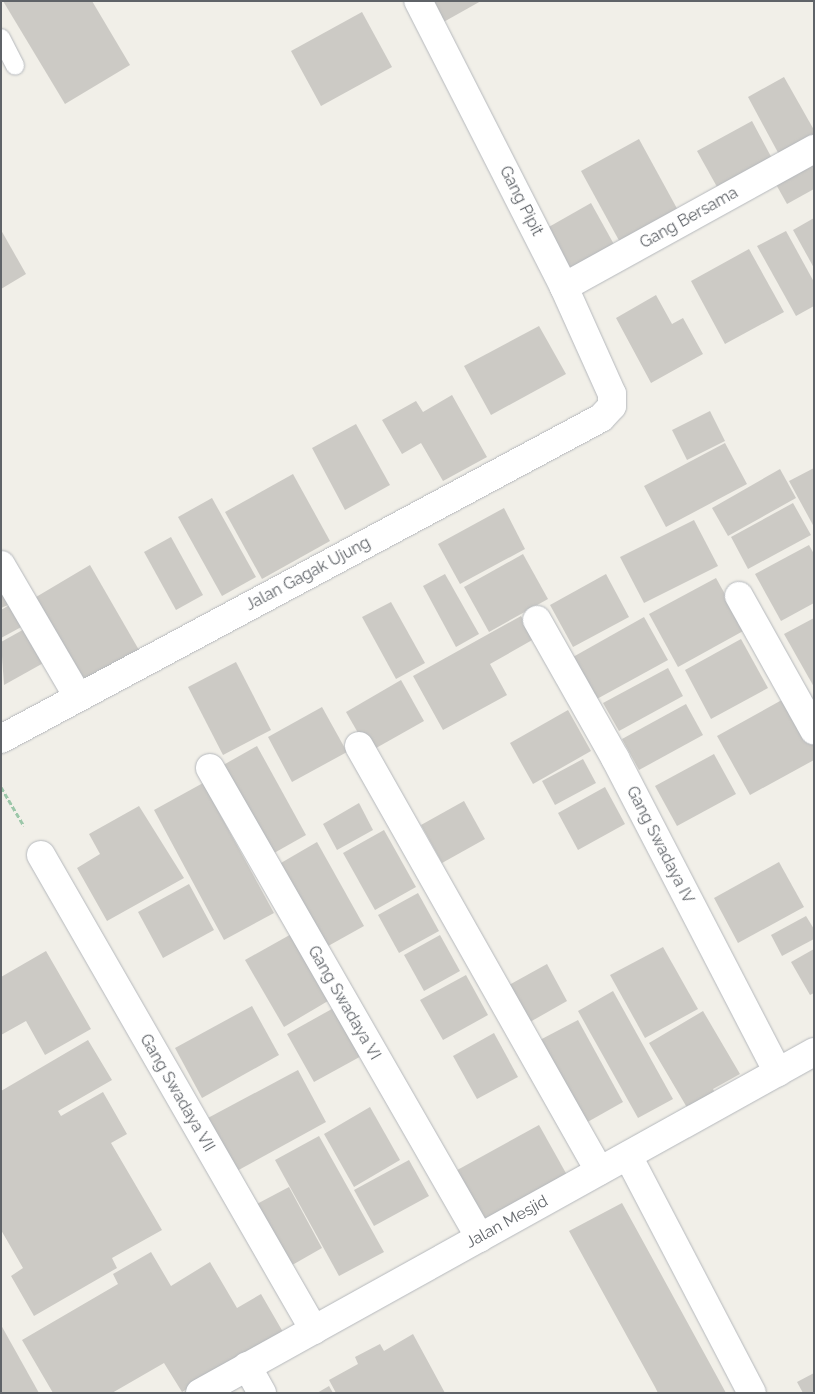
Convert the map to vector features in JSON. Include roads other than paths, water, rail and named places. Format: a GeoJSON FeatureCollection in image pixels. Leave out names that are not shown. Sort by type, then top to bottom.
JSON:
{"type":"FeatureCollection","features":[{"type":"Feature","properties":{"kind":"street","name":"Gang Pipit"},"geometry":{"type":"LineString","coordinates":[[418,1],[564,287],[612,394],[612,406]]}},
{"type":"Feature","properties":{"kind":"street","name":"Gang Bersama"},"geometry":{"type":"LineString","coordinates":[[564,287],[814,149]]}},
{"type":"Feature","properties":{"kind":"street","name":"Jalan Gagak Ujung"},"geometry":{"type":"LineString","coordinates":[[1,739],[601,418],[612,406]]}},
{"type":"Feature","properties":{"kind":"street"},"geometry":{"type":"LineString","coordinates":[[1,565],[78,697]]}},
{"type":"Feature","properties":{"kind":"street"},"geometry":{"type":"LineString","coordinates":[[738,596],[814,730]]}},
{"type":"Feature","properties":{"kind":"street","name":"Gang Swadaya IV"},"geometry":{"type":"LineString","coordinates":[[537,620],[615,758],[778,1072]]}},
{"type":"Feature","properties":{"kind":"street"},"geometry":{"type":"LineString","coordinates":[[359,746],[599,1171]]}},
{"type":"Feature","properties":{"kind":"street","name":"Gang Swadaya VI"},"geometry":{"type":"LineString","coordinates":[[210,768],[480,1238]]}},
{"type":"Feature","properties":{"kind":"street","name":"Gang Swadaya VII"},"geometry":{"type":"LineString","coordinates":[[41,855],[314,1330]]}},
{"type":"Feature","properties":{"kind":"street","name":"Jalan Mesjid"},"geometry":{"type":"LineString","coordinates":[[200,1393],[814,1052]]}},
{"type":"Feature","properties":{"kind":"street"},"geometry":{"type":"LineString","coordinates":[[628,1156],[752,1393]]}},
{"type":"Feature","properties":{"kind":"street"},"geometry":{"type":"LineString","coordinates":[[248,1366],[262,1393]]}},
{"type":"Feature","properties":{"kind":"lane"},"geometry":{"type":"LineString","coordinates":[[1,38],[15,66]]}}]}
